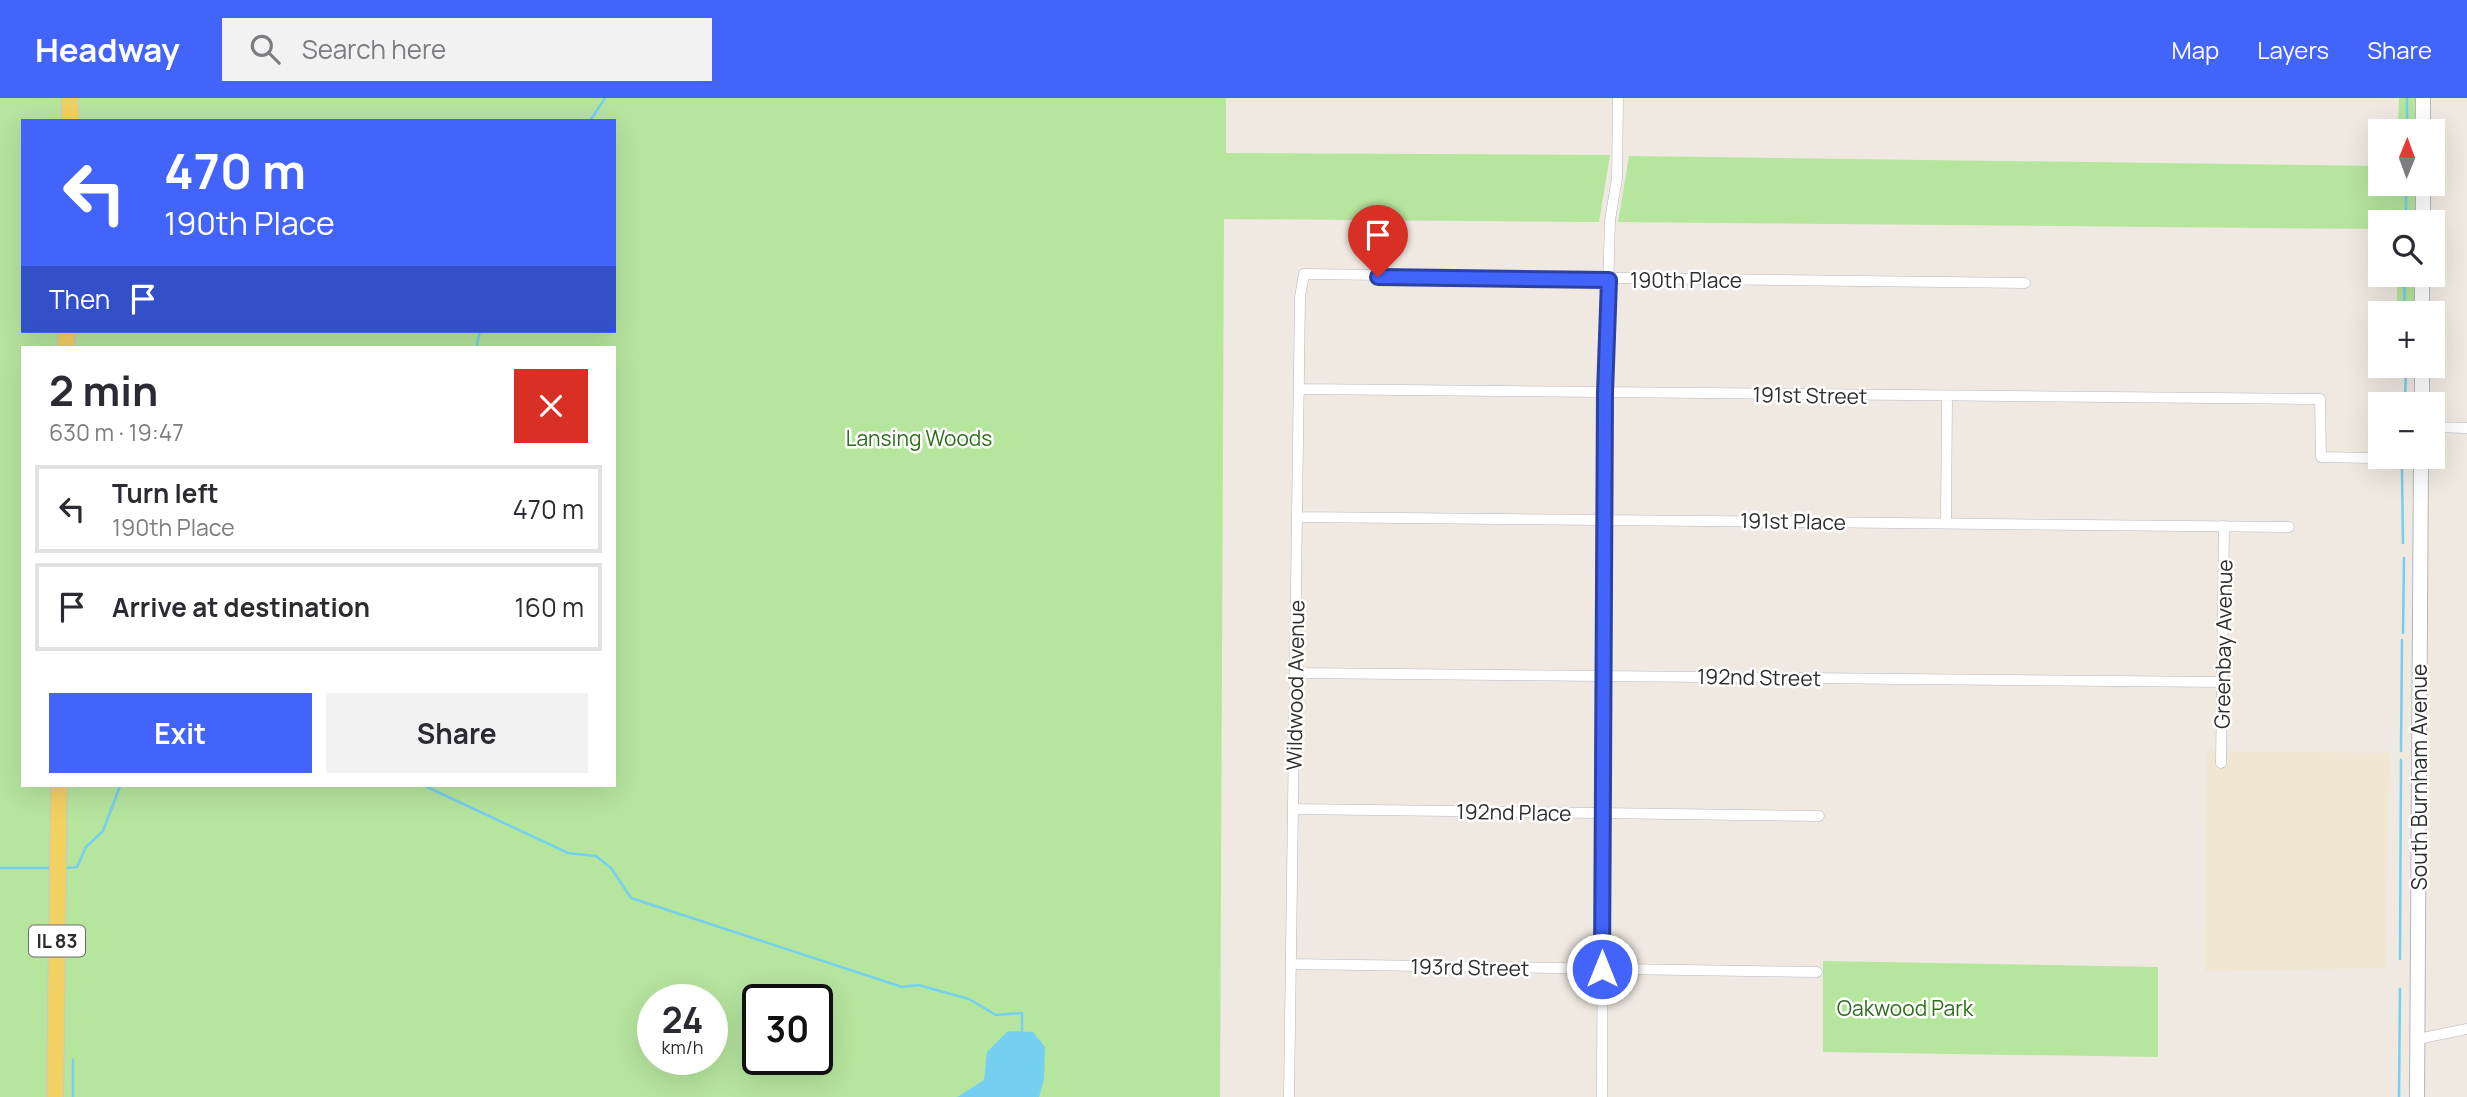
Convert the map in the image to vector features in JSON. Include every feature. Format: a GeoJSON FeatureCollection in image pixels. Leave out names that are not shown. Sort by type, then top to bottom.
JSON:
{"type":"FeatureCollection","features":[{"type":"Feature","properties":{"kind":"main road"},"geometry":{"type":"LineString","coordinates":[[70,98],[70,119]]}},
{"type":"Feature","properties":{"kind":"main road"},"geometry":{"type":"LineString","coordinates":[[2423,98],[2423,119]]}},
{"type":"Feature","properties":{"kind":"main road","name":"South Burnham Avenue"},"geometry":{"type":"LineString","coordinates":[[2417,1097],[2421,469]]}},
{"type":"Feature","properties":{"kind":"main road","name":"IL 83"},"geometry":{"type":"LineString","coordinates":[[55,1097],[60,787]]}},
{"type":"Feature","properties":{"kind":"street"},"geometry":{"type":"LineString","coordinates":[[1602,1097],[1603,675],[1607,518],[1605,393],[1610,220],[1619,141],[1618,98]]}},
{"type":"Feature","properties":{"kind":"street","name":"190th Place"},"geometry":{"type":"LineString","coordinates":[[1304,274],[1609,280],[2025,283]]}},
{"type":"Feature","properties":{"kind":"street","name":"Wildwood Avenue"},"geometry":{"type":"LineString","coordinates":[[1289,1097],[1300,297],[1304,274]]}},
{"type":"Feature","properties":{"kind":"street","name":"191st Street"},"geometry":{"type":"LineString","coordinates":[[1299,389],[2320,399],[2321,457],[2368,457]]}},
{"type":"Feature","properties":{"kind":"street"},"geometry":{"type":"LineString","coordinates":[[1946,524],[1947,397]]}},
{"type":"Feature","properties":{"kind":"street"},"geometry":{"type":"LineString","coordinates":[[2445,427],[2467,428]]}},
{"type":"Feature","properties":{"kind":"street","name":"191st Place"},"geometry":{"type":"LineString","coordinates":[[1297,517],[1607,518],[2289,527]]}},
{"type":"Feature","properties":{"kind":"street","name":"Greenbay Avenue"},"geometry":{"type":"LineString","coordinates":[[2221,763],[2224,526]]}},
{"type":"Feature","properties":{"kind":"street","name":"192nd Street"},"geometry":{"type":"LineString","coordinates":[[1296,673],[2222,682]]}},
{"type":"Feature","properties":{"kind":"street","name":"192nd Place"},"geometry":{"type":"LineString","coordinates":[[1294,809],[1819,816]]}},
{"type":"Feature","properties":{"kind":"street","name":"193rd Street"},"geometry":{"type":"LineString","coordinates":[[1292,964],[1817,972]]}},
{"type":"Feature","properties":{"kind":"street"},"geometry":{"type":"LineString","coordinates":[[2418,1039],[2467,1029]]}},
{"type":"Feature","properties":{"kind":"shaded area"},"geometry":{"type":"Polygon","coordinates":[[[2207,751],[2389,753],[2386,968],[2205,971],[2207,751]]]}},
{"type":"Feature","properties":{"kind":"green space","name":"Lansing Woods"},"geometry":{"type":"Polygon","coordinates":[[[0,98],[1226,98],[1226,153],[1610,155],[1599,222],[1224,219],[1220,1097],[0,1097],[0,98]]]}},
{"type":"Feature","properties":{"kind":"green space"},"geometry":{"type":"Polygon","coordinates":[[[2399,98],[2416,98],[2416,119],[2398,119],[2399,98]]]}},
{"type":"Feature","properties":{"kind":"green space"},"geometry":{"type":"Polygon","coordinates":[[[1629,156],[2368,166],[2368,196],[2415,196],[2415,210],[2368,210],[2368,229],[1618,222],[1629,156]]]}},
{"type":"Feature","properties":{"kind":"green space"},"geometry":{"type":"Polygon","coordinates":[[[2397,287],[2414,287],[2414,301],[2397,301],[2397,287]]]}},
{"type":"Feature","properties":{"kind":"green space","name":"Oakwood Park"},"geometry":{"type":"Polygon","coordinates":[[[1823,961],[2158,967],[2158,1057],[1823,1052],[1823,961]]]}},
{"type":"Feature","properties":{"kind":"water"},"geometry":{"type":"Polygon","coordinates":[[[1008,1031],[1033,1032],[1045,1047],[1044,1079],[1039,1097],[957,1097],[984,1080],[987,1052],[1008,1031]]]}},
{"type":"Feature","properties":{"kind":"waterway"},"geometry":{"type":"LineString","coordinates":[[591,119],[605,98]]}},
{"type":"Feature","properties":{"kind":"waterway"},"geometry":{"type":"LineString","coordinates":[[2407,98],[2407,119]]}},
{"type":"Feature","properties":{"kind":"waterway"},"geometry":{"type":"LineString","coordinates":[[2406,196],[2406,210]]}},
{"type":"Feature","properties":{"kind":"waterway"},"geometry":{"type":"LineString","coordinates":[[2404,301],[2405,287]]}},
{"type":"Feature","properties":{"kind":"waterway"},"geometry":{"type":"LineString","coordinates":[[476,346],[480,333]]}},
{"type":"Feature","properties":{"kind":"waterway"},"geometry":{"type":"LineString","coordinates":[[2405,392],[2406,378]]}},
{"type":"Feature","properties":{"kind":"waterway"},"geometry":{"type":"LineString","coordinates":[[2402,470],[2403,543]]}},
{"type":"Feature","properties":{"kind":"waterway"},"geometry":{"type":"LineString","coordinates":[[2403,633],[2404,558]]}},
{"type":"Feature","properties":{"kind":"waterway"},"geometry":{"type":"LineString","coordinates":[[2401,751],[2402,640]]}},
{"type":"Feature","properties":{"kind":"waterway"},"geometry":{"type":"LineString","coordinates":[[2400,959],[2401,760]]}},
{"type":"Feature","properties":{"kind":"waterway"},"geometry":{"type":"LineString","coordinates":[[68,868],[77,867],[86,847],[103,831],[120,787]]}},
{"type":"Feature","properties":{"kind":"waterway"},"geometry":{"type":"LineString","coordinates":[[427,787],[568,853],[596,856],[611,868],[631,898],[902,987],[918,985],[969,999],[996,1015],[1022,1013],[1022,1032]]}},
{"type":"Feature","properties":{"kind":"waterway"},"geometry":{"type":"LineString","coordinates":[[0,868],[51,868]]}},
{"type":"Feature","properties":{"kind":"waterway"},"geometry":{"type":"LineString","coordinates":[[2399,1097],[2400,989]]}},
{"type":"Feature","properties":{"kind":"waterway"},"geometry":{"type":"LineString","coordinates":[[73,1060],[73,1097]]}},
{"type":"Feature","properties":{"kind":"route"},"geometry":{"type":"LineString","coordinates":[[1378,277],[1609,280],[1605,393],[1607,518],[1603,675],[1602,969]]}}]}
